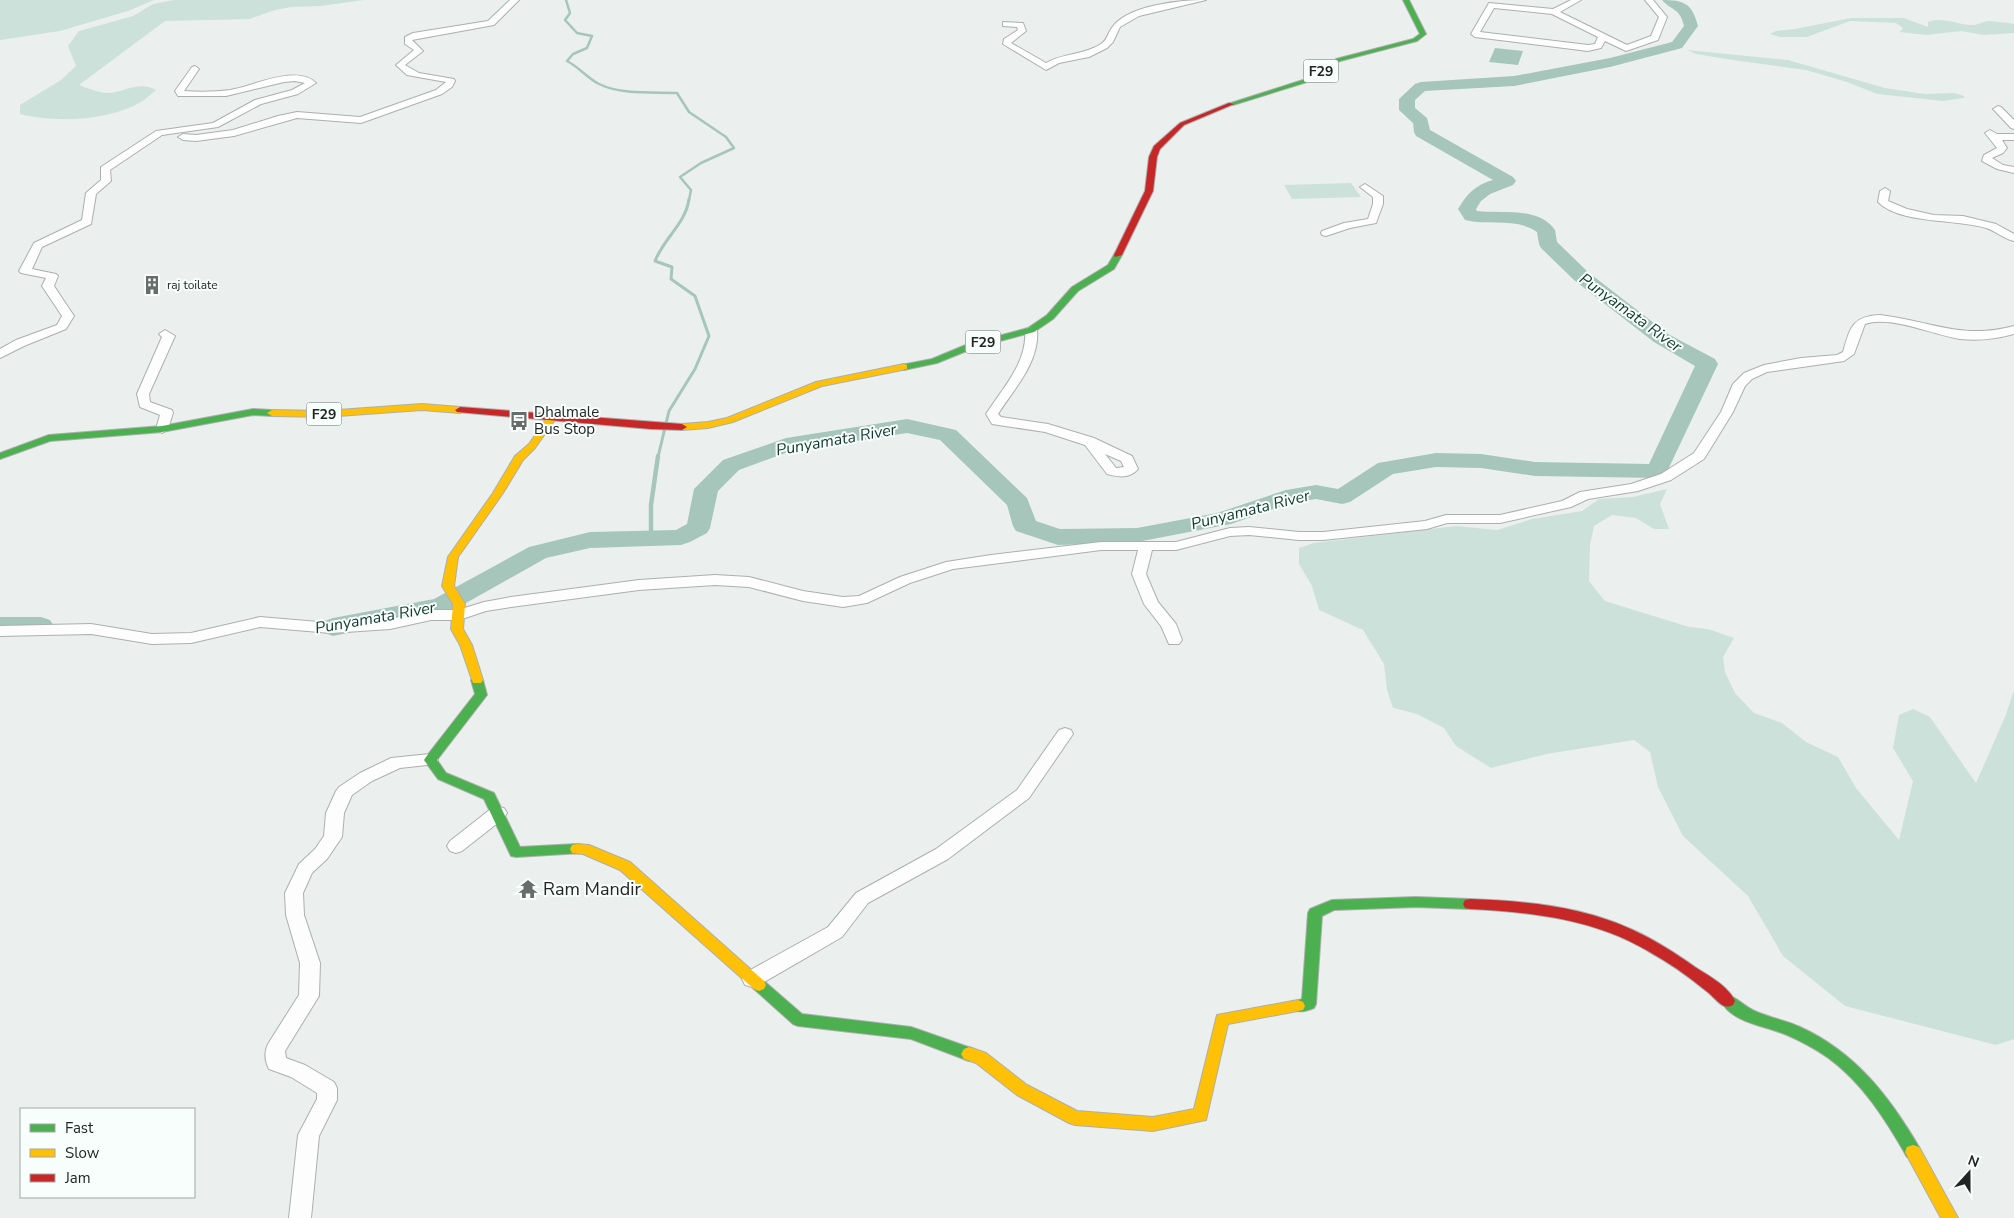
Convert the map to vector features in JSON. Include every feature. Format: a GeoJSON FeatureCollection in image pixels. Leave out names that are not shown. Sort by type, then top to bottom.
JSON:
{"type":"FeatureCollection","features":[{"type":"Feature","properties":{"kind":"main road","name":"F29"},"geometry":{"type":"LineString","coordinates":[[0,456],[49,438],[162,429],[253,412],[324,414],[422,407],[651,426],[680,427],[708,425],[756,411],[819,384],[934,361],[971,346],[1031,330],[1050,317],[1075,289],[1111,267],[1116,261],[1132,223],[1149,191],[1152,178],[1152,157],[1157,148],[1182,124],[1240,101],[1305,81],[1338,60],[1416,40],[1422,34],[1422,27],[1406,0]]}},
{"type":"Feature","properties":{"kind":"main road"},"geometry":{"type":"LineString","coordinates":[[552,417],[532,446],[519,458],[498,493],[454,557],[448,586],[459,610],[457,629],[466,646],[481,695],[430,760],[442,776],[489,796],[516,852],[584,849],[625,866],[798,1020],[911,1034],[980,1058],[1022,1090],[1075,1118],[1153,1124],[1200,1115],[1222,1019],[1309,1004],[1315,914],[1332,905],[1416,902],[1485,905],[1549,912],[1593,921],[1621,930],[1673,959],[1718,991],[1736,1010],[1795,1031],[1841,1057],[1863,1079],[1894,1118],[1950,1218]]}},
{"type":"Feature","properties":{"kind":"street"},"geometry":{"type":"LineString","coordinates":[[159,133],[196,138],[234,133],[281,118],[298,115],[361,120],[439,92],[450,81],[423,77],[400,65],[418,51],[418,48],[408,42],[408,39],[413,36],[492,23],[514,0]]}},
{"type":"Feature","properties":{"kind":"street"},"geometry":{"type":"LineString","coordinates":[[1006,24],[1020,25],[1022,28],[1022,31],[1006,41],[1007,44],[1046,67],[1056,60],[1086,56],[1104,46],[1109,42],[1117,26],[1136,14],[1178,3],[1202,0]]}},
{"type":"Feature","properties":{"kind":"street"},"geometry":{"type":"LineString","coordinates":[[1554,12],[1577,0]]}},
{"type":"Feature","properties":{"kind":"street"},"geometry":{"type":"LineString","coordinates":[[1554,12],[1603,36],[1598,46],[1588,48],[1475,34],[1492,5],[1554,12],[1626,48],[1656,38],[1663,17],[1649,0]]}},
{"type":"Feature","properties":{"kind":"street"},"geometry":{"type":"LineString","coordinates":[[0,354],[20,343],[62,327],[68,316],[48,286],[52,276],[25,271],[38,245],[87,222],[91,193],[106,180],[105,169],[159,133],[215,124],[258,102],[294,92],[312,83],[309,80],[291,79],[233,92],[209,95],[181,94],[178,91],[195,69]]}},
{"type":"Feature","properties":{"kind":"street"},"geometry":{"type":"LineString","coordinates":[[1998,109],[2014,126]]}},
{"type":"Feature","properties":{"kind":"street"},"geometry":{"type":"LineString","coordinates":[[2014,137],[1993,135],[2002,148],[2000,152],[1987,157],[1987,161],[2000,167],[2014,170]]}},
{"type":"Feature","properties":{"kind":"street"},"geometry":{"type":"LineString","coordinates":[[1326,233],[1348,225],[1372,221],[1378,204],[1378,196],[1366,187]]}},
{"type":"Feature","properties":{"kind":"street"},"geometry":{"type":"LineString","coordinates":[[1885,191],[1883,202],[1904,211],[1934,218],[1963,219],[1992,226],[2014,238]]}},
{"type":"Feature","properties":{"kind":"street"},"geometry":{"type":"LineString","coordinates":[[0,631],[91,629],[152,639],[191,638],[260,622],[331,628],[390,624],[431,615],[511,602],[612,590],[638,585],[706,581],[749,582],[803,596],[843,602],[862,600],[905,580],[951,565],[1101,546],[1176,546],[1230,532],[1249,531],[1299,536],[1323,536],[1427,525],[1446,519],[1500,519],[1566,504],[1585,495],[1633,488],[1666,477],[1700,456],[1727,412],[1739,384],[1748,376],[1764,369],[1801,362],[1840,358],[1848,354],[1856,332],[1861,323],[1867,319],[1894,321],[1959,335],[1987,336],[2014,330]]}},
{"type":"Feature","properties":{"kind":"street"},"geometry":{"type":"LineString","coordinates":[[1031,330],[1034,338],[1028,355],[992,414],[997,421],[1022,422],[1089,441]]}},
{"type":"Feature","properties":{"kind":"street"},"geometry":{"type":"LineString","coordinates":[[162,429],[167,413],[144,404],[143,394],[169,336],[165,334]]}},
{"type":"Feature","properties":{"kind":"street"},"geometry":{"type":"LineString","coordinates":[[1146,547],[1139,574],[1152,604],[1168,624],[1174,640]]}},
{"type":"Feature","properties":{"kind":"street"},"geometry":{"type":"LineString","coordinates":[[752,979],[835,932],[862,898],[942,854],[1024,794],[1065,734]]}},
{"type":"Feature","properties":{"kind":"street"},"geometry":{"type":"LineString","coordinates":[[300,1218],[309,1136],[327,1100],[327,1088],[298,1071],[276,1062],[275,1050],[309,996],[310,963],[295,915],[294,893],[306,869],[321,854],[333,837],[335,813],[345,791],[366,777],[397,762],[430,760]]}},
{"type":"Feature","properties":{"kind":"street"},"geometry":{"type":"LineString","coordinates":[[456,846],[498,813]]}},
{"type":"Feature","properties":{"kind":"shaded area"},"geometry":{"type":"Polygon","coordinates":[[[0,0],[154,0],[128,11],[60,31],[0,40],[0,0]]]}},
{"type":"Feature","properties":{"kind":"shaded area"},"geometry":{"type":"Polygon","coordinates":[[[174,0],[364,0],[321,6],[291,7],[275,10],[250,19],[165,21],[79,85],[107,93],[138,86],[150,87],[156,90],[141,102],[113,113],[81,119],[49,119],[20,114],[20,105],[61,80],[76,66],[68,46],[79,31],[133,16],[153,4],[174,0]]]}},
{"type":"Feature","properties":{"kind":"shaded area"},"geometry":{"type":"Polygon","coordinates":[[[1851,18],[1904,18],[1928,27],[1928,22],[1934,20],[1969,25],[1992,21],[2014,24],[2014,33],[1984,35],[1961,31],[1926,35],[1900,32],[1903,28],[1896,23],[1850,21],[1807,37],[1780,37],[1770,34],[1776,31],[1851,18]]]}},
{"type":"Feature","properties":{"kind":"shaded area"},"geometry":{"type":"Polygon","coordinates":[[[1495,48],[1523,51],[1518,65],[1489,62],[1495,48]]]}},
{"type":"Feature","properties":{"kind":"shaded area"},"geometry":{"type":"Polygon","coordinates":[[[1687,50],[1788,60],[1885,88],[1925,94],[1954,93],[1964,96],[1964,98],[1943,101],[1877,94],[1847,82],[1806,70],[1696,54],[1687,50]]]}},
{"type":"Feature","properties":{"kind":"shaded area"},"geometry":{"type":"Polygon","coordinates":[[[1351,183],[1361,197],[1292,199],[1284,185],[1351,183]]]}},
{"type":"Feature","properties":{"kind":"shaded area"},"geometry":{"type":"Polygon","coordinates":[[[1667,489],[1660,504],[1669,529],[1654,529],[1636,518],[1612,515],[1594,526],[1590,545],[1589,581],[1605,601],[1689,627],[1708,629],[1734,638],[1723,657],[1725,672],[1735,693],[1754,713],[1782,723],[1806,742],[1838,757],[1856,788],[1899,840],[1913,781],[1893,748],[1899,715],[1913,709],[1930,717],[1976,783],[2005,717],[2014,690],[2014,1039],[1996,1045],[1845,1006],[1783,956],[1748,896],[1683,836],[1658,787],[1650,752],[1634,740],[1547,754],[1491,768],[1456,746],[1444,728],[1417,714],[1393,708],[1387,690],[1384,664],[1363,630],[1319,610],[1312,586],[1299,564],[1299,548],[1314,543],[1456,526],[1497,530],[1532,519],[1582,511],[1599,499],[1633,497],[1667,489]]]}},
{"type":"Feature","properties":{"kind":"waterway"},"geometry":{"type":"LineString","coordinates":[[566,0],[570,13],[565,20],[577,33],[592,36],[587,48],[573,54],[567,61],[595,82],[608,88],[637,92],[677,93],[689,112],[726,137],[734,148],[701,163],[680,177],[691,190],[689,200]]}},
{"type":"Feature","properties":{"kind":"waterway","name":"Punyamata River"},"geometry":{"type":"LineString","coordinates":[[333,627],[441,606],[538,552],[590,540],[681,537],[698,528],[706,489],[731,465],[786,445],[907,426],[948,435],[1018,503],[1025,526],[1058,537],[1137,535],[1222,519],[1286,497],[1316,492],[1342,497],[1386,468],[1436,460],[1481,461],[1535,469],[1657,471],[1707,364],[1661,338],[1581,276],[1548,244],[1546,230],[1538,224],[1529,220],[1471,216],[1467,209],[1479,193],[1488,187],[1507,181],[1422,132],[1421,121],[1407,110],[1407,99],[1421,87],[1514,81],[1610,62],[1677,45],[1691,26],[1684,10],[1669,0]]}},
{"type":"Feature","properties":{"kind":"waterway"},"geometry":{"type":"LineString","coordinates":[[658,457],[669,411],[695,369],[709,336],[695,296],[671,279],[672,267],[655,261],[684,216],[689,199]]}},
{"type":"Feature","properties":{"kind":"waterway"},"geometry":{"type":"LineString","coordinates":[[651,538],[651,505],[658,456]]}},
{"type":"Feature","properties":{"kind":"waterway","name":"Punyamata River"},"geometry":{"type":"LineString","coordinates":[[0,626],[41,626]]}},
{"type":"Feature","properties":{"kind":"traffic: fast"},"geometry":{"type":"LineString","coordinates":[[1231,104],[1305,81],[1338,60],[1415,40],[1423,34],[1406,0]]}},
{"type":"Feature","properties":{"kind":"traffic: fast"},"geometry":{"type":"LineString","coordinates":[[904,367],[934,361],[971,346],[1031,330],[1050,317],[1075,289],[1111,267],[1118,255]]}},
{"type":"Feature","properties":{"kind":"traffic: fast"},"geometry":{"type":"LineString","coordinates":[[0,456],[49,438],[162,429],[253,412],[272,413]]}},
{"type":"Feature","properties":{"kind":"traffic: fast"},"geometry":{"type":"LineString","coordinates":[[477,680],[481,695],[430,760],[442,776],[489,796],[516,852],[577,849]]}},
{"type":"Feature","properties":{"kind":"traffic: fast"},"geometry":{"type":"LineString","coordinates":[[1298,1006],[1309,1004],[1315,913],[1332,905],[1416,902],[1470,904]]}},
{"type":"Feature","properties":{"kind":"traffic: fast"},"geometry":{"type":"LineString","coordinates":[[759,985],[798,1020],[911,1033],[969,1054]]}},
{"type":"Feature","properties":{"kind":"traffic: fast"},"geometry":{"type":"LineString","coordinates":[[1728,1001],[1750,1016],[1794,1031],[1815,1041],[1849,1066],[1864,1081],[1890,1114],[1913,1152]]}},
{"type":"Feature","properties":{"kind":"traffic: slow"},"geometry":{"type":"LineString","coordinates":[[682,427],[708,425],[730,420],[819,384],[904,367]]}},
{"type":"Feature","properties":{"kind":"traffic: slow"},"geometry":{"type":"LineString","coordinates":[[272,413],[324,414],[422,407],[460,410]]}},
{"type":"Feature","properties":{"kind":"traffic: slow"},"geometry":{"type":"LineString","coordinates":[[477,680],[466,645],[457,629],[459,604],[448,586],[453,557],[498,493],[519,458],[532,446],[552,417]]}},
{"type":"Feature","properties":{"kind":"traffic: slow"},"geometry":{"type":"LineString","coordinates":[[577,849],[584,849],[625,866],[759,985]]}},
{"type":"Feature","properties":{"kind":"traffic: slow"},"geometry":{"type":"LineString","coordinates":[[969,1054],[981,1058],[1022,1090],[1075,1118],[1153,1124],[1200,1115],[1222,1019],[1298,1006]]}},
{"type":"Feature","properties":{"kind":"traffic: slow"},"geometry":{"type":"LineString","coordinates":[[1913,1152],[1950,1218]]}},
{"type":"Feature","properties":{"kind":"traffic: jam"},"geometry":{"type":"LineString","coordinates":[[1118,255],[1149,191],[1153,157],[1157,148],[1182,124],[1231,104]]}},
{"type":"Feature","properties":{"kind":"traffic: jam"},"geometry":{"type":"LineString","coordinates":[[460,410],[682,427]]}},
{"type":"Feature","properties":{"kind":"traffic: jam"},"geometry":{"type":"LineString","coordinates":[[1470,904],[1508,906],[1565,914],[1620,930],[1661,951],[1712,987],[1728,1001]]}},
{"type":"Feature","properties":{"kind":"place","name":"raj toilate"},"geometry":{"type":"Point","coordinates":[152,285]}},
{"type":"Feature","properties":{"kind":"place","name":"Dhalmale Bus Stop"},"geometry":{"type":"Point","coordinates":[519,421]}},
{"type":"Feature","properties":{"kind":"place","name":"Ram Mandir"},"geometry":{"type":"Point","coordinates":[528,889]}}]}
